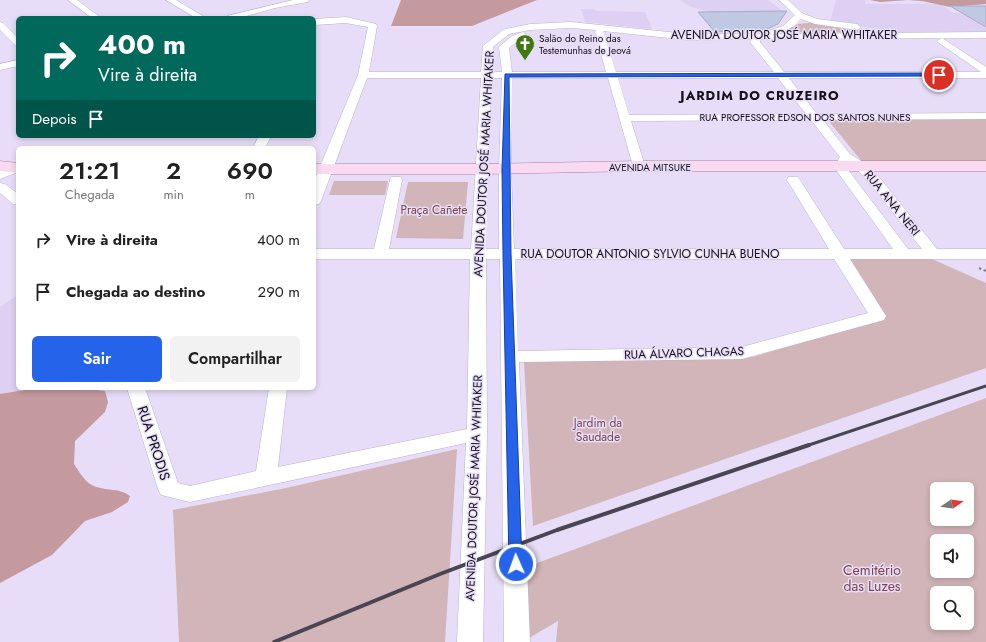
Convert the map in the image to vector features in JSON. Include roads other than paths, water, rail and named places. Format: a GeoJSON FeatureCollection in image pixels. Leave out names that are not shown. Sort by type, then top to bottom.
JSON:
{"type":"FeatureCollection","features":[{"type":"Feature","properties":{"kind":"main road","name":"AVENIDA MITSUKE"},"geometry":{"type":"LineString","coordinates":[[506,175],[639,166],[843,162],[862,167],[986,166]]}},
{"type":"Feature","properties":{"kind":"main road"},"geometry":{"type":"LineString","coordinates":[[0,166],[16,168]]}},
{"type":"Feature","properties":{"kind":"main road","name":"AVENIDA MITSUKE"},"geometry":{"type":"LineString","coordinates":[[319,174],[396,180],[482,175]]}},
{"type":"Feature","properties":{"kind":"main road","name":"AVENIDA MITSUKE"},"geometry":{"type":"LineString","coordinates":[[319,174],[506,175],[850,181],[986,180]]}},
{"type":"Feature","properties":{"kind":"main road"},"geometry":{"type":"LineString","coordinates":[[0,179],[16,179]]}},
{"type":"Feature","properties":{"kind":"street"},"geometry":{"type":"LineString","coordinates":[[72,0],[94,16]]}},
{"type":"Feature","properties":{"kind":"street"},"geometry":{"type":"LineString","coordinates":[[170,0],[198,16]]}},
{"type":"Feature","properties":{"kind":"street"},"geometry":{"type":"LineString","coordinates":[[262,0],[274,6]]}},
{"type":"Feature","properties":{"kind":"street"},"geometry":{"type":"LineString","coordinates":[[237,16],[274,6],[305,0]]}},
{"type":"Feature","properties":{"kind":"street"},"geometry":{"type":"LineString","coordinates":[[783,0],[797,19]]}},
{"type":"Feature","properties":{"kind":"street"},"geometry":{"type":"LineString","coordinates":[[756,39],[780,31],[797,19],[903,35]]}},
{"type":"Feature","properties":{"kind":"street"},"geometry":{"type":"LineString","coordinates":[[316,24],[346,20],[373,26],[363,75],[319,174],[316,190]]}},
{"type":"Feature","properties":{"kind":"street"},"geometry":{"type":"LineString","coordinates":[[0,25],[16,41]]}},
{"type":"Feature","properties":{"kind":"street","name":"AVENIDA DOUTOR JOSÉ MARIA WHITAKER"},"geometry":{"type":"LineString","coordinates":[[470,642],[477,434],[478,254],[488,46],[506,32],[530,27],[571,25],[688,37],[986,41]]}},
{"type":"Feature","properties":{"kind":"street","name":"AVENIDA DOUTOR JOSÉ MARIA WHITAKER"},"geometry":{"type":"LineString","coordinates":[[517,642],[507,254],[507,75],[504,47],[515,38],[534,31],[561,29],[689,42],[903,35],[986,35]]}},
{"type":"Feature","properties":{"kind":"street"},"geometry":{"type":"LineString","coordinates":[[599,32],[639,166]]}},
{"type":"Feature","properties":{"kind":"street","name":"RUA ANA NERI"},"geometry":{"type":"LineString","coordinates":[[756,39],[781,75],[815,117],[843,162],[850,181],[904,254]]}},
{"type":"Feature","properties":{"kind":"street"},"geometry":{"type":"LineString","coordinates":[[942,41],[986,71]]}},
{"type":"Feature","properties":{"kind":"street"},"geometry":{"type":"LineString","coordinates":[[0,67],[16,63]]}},
{"type":"Feature","properties":{"kind":"street"},"geometry":{"type":"LineString","coordinates":[[363,75],[986,75]]}},
{"type":"Feature","properties":{"kind":"street","name":"RUA PROFESSOR EDSON DOS SANTOS NUNES"},"geometry":{"type":"LineString","coordinates":[[625,118],[986,116]]}},
{"type":"Feature","properties":{"kind":"street","name":"RUA ANA NERI"},"geometry":{"type":"LineString","coordinates":[[862,167],[875,181],[933,254]]}},
{"type":"Feature","properties":{"kind":"street"},"geometry":{"type":"LineString","coordinates":[[0,175],[16,169]]}},
{"type":"Feature","properties":{"kind":"street"},"geometry":{"type":"LineString","coordinates":[[380,254],[396,180]]}},
{"type":"Feature","properties":{"kind":"street"},"geometry":{"type":"LineString","coordinates":[[793,180],[839,254]]}},
{"type":"Feature","properties":{"kind":"street"},"geometry":{"type":"LineString","coordinates":[[0,187],[16,199]]}},
{"type":"Feature","properties":{"kind":"street","name":"RUA DOUTOR ANTONIO SYLVIO CUNHA BUENO"},"geometry":{"type":"LineString","coordinates":[[316,254],[986,254]]}},
{"type":"Feature","properties":{"kind":"street","name":"RUA ÁLVARO CHAGAS"},"geometry":{"type":"LineString","coordinates":[[510,357],[742,353],[878,316],[839,254]]}},
{"type":"Feature","properties":{"kind":"street","name":"RUA PRODIS"},"geometry":{"type":"LineString","coordinates":[[137,390],[169,489],[190,494],[266,477]]}},
{"type":"Feature","properties":{"kind":"street"},"geometry":{"type":"LineString","coordinates":[[278,390],[266,477],[477,434]]}},
{"type":"Feature","properties":{"kind":"railway"},"geometry":{"type":"LineString","coordinates":[[809,445],[986,386]]}},
{"type":"Feature","properties":{"kind":"railway"},"geometry":{"type":"LineString","coordinates":[[274,642],[440,574],[557,530],[809,445]]}},
{"type":"Feature","properties":{"kind":"place","name":"Salão do Reino das Testemunhas de Jeová"},"geometry":{"type":"Point","coordinates":[525,61]}},
{"type":"Feature","properties":{"kind":"district","name":"JARDIM DO CRUZEIRO"},"geometry":{"type":"Point","coordinates":[760,95]}},
{"type":"Feature","properties":{"kind":"park label","name":"Praça Cañete"},"geometry":{"type":"Point","coordinates":[434,210]}},
{"type":"Feature","properties":{"kind":"park label","name":"Jardim da Saudade"},"geometry":{"type":"Point","coordinates":[598,430]}},
{"type":"Feature","properties":{"kind":"park label","name":"Cemitério das Luzes"},"geometry":{"type":"Point","coordinates":[872,578]}}]}
